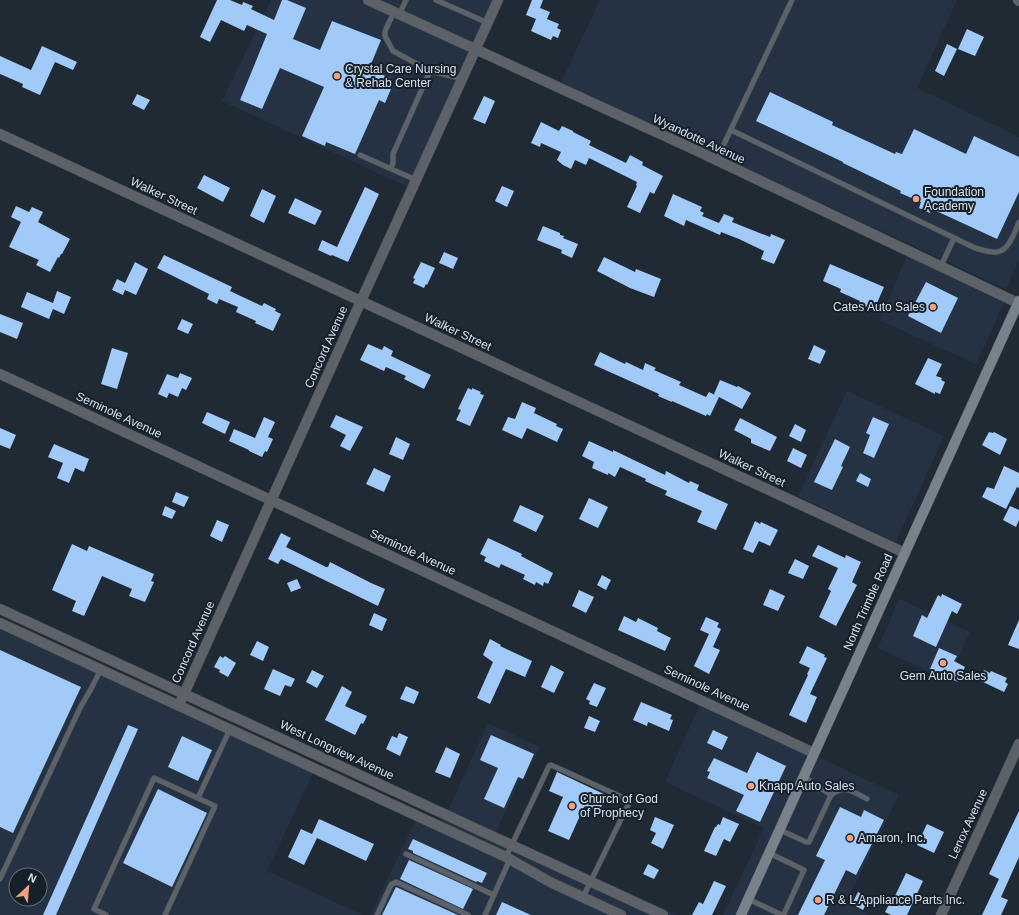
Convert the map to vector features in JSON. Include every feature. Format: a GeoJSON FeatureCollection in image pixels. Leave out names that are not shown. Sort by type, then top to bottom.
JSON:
{"type":"FeatureCollection","features":[{"type":"Feature","properties":{"kind":"main road","name":"North Trimble Road"},"geometry":{"type":"LineString","coordinates":[[741,915],[1019,302]]}},
{"type":"Feature","properties":{"kind":"street","name":"Wyandotte Avenue"},"geometry":{"type":"LineString","coordinates":[[368,0],[382,3],[397,13],[1019,302]]}},
{"type":"Feature","properties":{"kind":"street","name":"Concord Avenue"},"geometry":{"type":"LineString","coordinates":[[179,705],[498,0]]}},
{"type":"Feature","properties":{"kind":"street","name":"Walker Street"},"geometry":{"type":"LineString","coordinates":[[0,134],[905,553]]}},
{"type":"Feature","properties":{"kind":"street","name":"Seminole Avenue"},"geometry":{"type":"LineString","coordinates":[[0,374],[814,753]]}},
{"type":"Feature","properties":{"kind":"street","name":"West Longview Avenue"},"geometry":{"type":"LineString","coordinates":[[0,609],[663,915]]}},
{"type":"Feature","properties":{"kind":"street"},"geometry":{"type":"LineString","coordinates":[[0,623],[508,858],[550,882],[621,915]]}},
{"type":"Feature","properties":{"kind":"street","name":"Lenox Avenue"},"geometry":{"type":"LineString","coordinates":[[941,915],[1019,744]]}},
{"type":"Feature","properties":{"kind":"lane"},"geometry":{"type":"LineString","coordinates":[[406,0],[385,31],[390,48],[430,71],[462,79]]}},
{"type":"Feature","properties":{"kind":"lane"},"geometry":{"type":"LineString","coordinates":[[436,0],[488,23]]}},
{"type":"Feature","properties":{"kind":"lane"},"geometry":{"type":"LineString","coordinates":[[716,161],[792,0]]}},
{"type":"Feature","properties":{"kind":"lane"},"geometry":{"type":"LineString","coordinates":[[391,168],[393,163],[393,154],[430,71]]}},
{"type":"Feature","properties":{"kind":"lane"},"geometry":{"type":"LineString","coordinates":[[731,130],[975,248],[996,253],[1003,251],[1019,222]]}},
{"type":"Feature","properties":{"kind":"lane"},"geometry":{"type":"LineString","coordinates":[[360,155],[416,180]]}},
{"type":"Feature","properties":{"kind":"lane"},"geometry":{"type":"LineString","coordinates":[[941,266],[954,238]]}},
{"type":"Feature","properties":{"kind":"lane"},"geometry":{"type":"LineString","coordinates":[[0,879],[80,708],[100,669]]}},
{"type":"Feature","properties":{"kind":"lane"},"geometry":{"type":"LineString","coordinates":[[198,798],[230,729]]}},
{"type":"Feature","properties":{"kind":"lane"},"geometry":{"type":"LineString","coordinates":[[485,915],[508,858],[511,845],[549,766],[553,765],[626,799],[628,802],[583,897]]}},
{"type":"Feature","properties":{"kind":"lane"},"geometry":{"type":"LineString","coordinates":[[804,777],[831,795]]}},
{"type":"Feature","properties":{"kind":"lane"},"geometry":{"type":"LineString","coordinates":[[106,915],[94,909],[154,778],[215,806],[164,915]]}},
{"type":"Feature","properties":{"kind":"lane"},"geometry":{"type":"LineString","coordinates":[[780,830],[809,842],[831,795],[837,790],[845,789],[867,799]]}},
{"type":"Feature","properties":{"kind":"lane"},"geometry":{"type":"LineString","coordinates":[[748,899],[782,915],[784,914],[804,870],[769,853]]}},
{"type":"Feature","properties":{"kind":"lane"},"geometry":{"type":"LineString","coordinates":[[406,854],[494,895]]}},
{"type":"Feature","properties":{"kind":"lane"},"geometry":{"type":"LineString","coordinates":[[377,915],[391,885],[396,882],[468,915]]}},
{"type":"Feature","properties":{"kind":"shaded area"},"geometry":{"type":"Polygon","coordinates":[[[271,0],[358,0],[364,3],[365,0],[494,0],[408,187],[222,101],[271,0]]]}},
{"type":"Feature","properties":{"kind":"shaded area","name":"Foundation Academy"},"geometry":{"type":"Polygon","coordinates":[[[600,0],[957,0],[917,88],[1019,137],[1019,260],[1006,289],[561,82],[600,0]]]}},
{"type":"Feature","properties":{"kind":"shaded area"},"geometry":{"type":"Polygon","coordinates":[[[907,256],[1004,303],[976,364],[879,320],[907,256]]]}},
{"type":"Feature","properties":{"kind":"shaded area"},"geometry":{"type":"Polygon","coordinates":[[[847,391],[944,436],[896,542],[798,496],[847,391]]]}},
{"type":"Feature","properties":{"kind":"shaded area"},"geometry":{"type":"Polygon","coordinates":[[[899,599],[970,632],[948,681],[878,648],[899,599]]]}},
{"type":"Feature","properties":{"kind":"shaded area"},"geometry":{"type":"Polygon","coordinates":[[[0,627],[313,773],[267,871],[363,915],[0,915],[0,627]]]}},
{"type":"Feature","properties":{"kind":"shaded area"},"geometry":{"type":"Polygon","coordinates":[[[701,702],[899,795],[846,903],[867,915],[723,915],[764,828],[665,782],[701,702]]]}},
{"type":"Feature","properties":{"kind":"shaded area"},"geometry":{"type":"Polygon","coordinates":[[[488,723],[540,747],[523,781],[520,780],[495,834],[559,860],[677,915],[370,915],[416,820],[439,830],[488,723]]]}},
{"type":"Feature","properties":{"kind":"building","name":"Crystal Care Nursing & Rehab Center"},"geometry":{"type":"Polygon","coordinates":[[[217,0],[230,0],[242,5],[243,2],[253,6],[251,9],[274,20],[282,0],[287,0],[306,8],[293,39],[320,50],[332,21],[381,40],[369,69],[390,78],[386,87],[391,89],[385,103],[379,100],[355,154],[326,142],[325,146],[302,136],[324,87],[280,68],[262,109],[240,100],[267,34],[247,25],[244,31],[221,20],[210,42],[200,37],[217,0]]]}},
{"type":"Feature","properties":{"kind":"building"},"geometry":{"type":"Polygon","coordinates":[[[532,0],[543,0],[540,8],[550,12],[547,19],[559,24],[557,28],[561,30],[558,38],[553,36],[551,40],[531,31],[536,19],[526,15],[532,0]]]}},
{"type":"Feature","properties":{"kind":"building"},"geometry":{"type":"Polygon","coordinates":[[[967,29],[984,37],[975,56],[958,49],[967,29]]]}},
{"type":"Feature","properties":{"kind":"building"},"geometry":{"type":"Polygon","coordinates":[[[947,44],[957,49],[944,76],[935,71],[947,44]]]}},
{"type":"Feature","properties":{"kind":"building"},"geometry":{"type":"Polygon","coordinates":[[[42,46],[77,62],[73,70],[55,62],[40,95],[22,87],[23,84],[0,74],[0,56],[31,70],[42,46]]]}},
{"type":"Feature","properties":{"kind":"building"},"geometry":{"type":"Polygon","coordinates":[[[770,92],[833,122],[832,125],[895,154],[896,152],[902,154],[914,129],[966,154],[974,136],[1019,157],[1019,192],[997,239],[932,209],[930,213],[919,208],[921,202],[900,193],[901,191],[756,121],[770,92]]]}},
{"type":"Feature","properties":{"kind":"building"},"geometry":{"type":"Polygon","coordinates":[[[137,94],[150,100],[144,110],[132,104],[137,94]]]}},
{"type":"Feature","properties":{"kind":"building"},"geometry":{"type":"Polygon","coordinates":[[[484,96],[495,101],[485,124],[473,119],[484,96]]]}},
{"type":"Feature","properties":{"kind":"building"},"geometry":{"type":"Polygon","coordinates":[[[541,122],[559,131],[562,126],[573,131],[591,141],[589,145],[626,163],[630,155],[643,162],[642,165],[663,176],[654,194],[650,192],[640,213],[627,207],[637,186],[637,182],[589,158],[586,165],[575,160],[571,169],[557,160],[561,152],[541,143],[540,147],[531,143],[541,122]]]}},
{"type":"Feature","properties":{"kind":"building"},"geometry":{"type":"Polygon","coordinates":[[[204,175],[230,188],[223,202],[197,188],[204,175]]]}},
{"type":"Feature","properties":{"kind":"building"},"geometry":{"type":"Polygon","coordinates":[[[502,186],[514,191],[507,207],[495,201],[502,186]]]}},
{"type":"Feature","properties":{"kind":"building"},"geometry":{"type":"Polygon","coordinates":[[[365,187],[379,194],[348,262],[318,250],[322,240],[337,247],[365,187]]]}},
{"type":"Feature","properties":{"kind":"building"},"geometry":{"type":"Polygon","coordinates":[[[262,189],[276,196],[264,223],[250,216],[262,189]]]}},
{"type":"Feature","properties":{"kind":"building"},"geometry":{"type":"Polygon","coordinates":[[[673,194],[702,207],[700,211],[704,213],[702,216],[719,223],[724,214],[734,218],[732,222],[770,237],[771,234],[785,240],[774,264],[761,259],[764,251],[739,239],[721,232],[720,235],[686,220],[684,226],[664,216],[673,194]]]}},
{"type":"Feature","properties":{"kind":"building"},"geometry":{"type":"Polygon","coordinates":[[[295,198],[322,211],[315,225],[288,213],[295,198]]]}},
{"type":"Feature","properties":{"kind":"building"},"geometry":{"type":"Polygon","coordinates":[[[16,206],[29,212],[32,207],[43,212],[38,222],[70,239],[50,272],[36,265],[39,260],[9,247],[21,222],[11,217],[16,206]]]}},
{"type":"Feature","properties":{"kind":"building"},"geometry":{"type":"Polygon","coordinates":[[[543,226],[560,233],[560,235],[564,236],[563,238],[578,244],[572,258],[561,253],[562,250],[537,240],[543,226]]]}},
{"type":"Feature","properties":{"kind":"building"},"geometry":{"type":"Polygon","coordinates":[[[444,252],[458,258],[453,269],[439,263],[444,252]]]}},
{"type":"Feature","properties":{"kind":"building"},"geometry":{"type":"Polygon","coordinates":[[[164,255],[232,287],[230,291],[262,306],[264,303],[276,309],[275,311],[281,314],[273,331],[236,312],[238,307],[219,299],[217,304],[207,299],[209,294],[157,268],[164,255]]]}},
{"type":"Feature","properties":{"kind":"building"},"geometry":{"type":"Polygon","coordinates":[[[604,257],[635,272],[636,269],[661,279],[654,297],[630,288],[597,271],[604,257]]]}},
{"type":"Feature","properties":{"kind":"building"},"geometry":{"type":"Polygon","coordinates":[[[135,262],[148,269],[136,295],[125,290],[123,295],[112,290],[117,279],[125,283],[135,262]]]}},
{"type":"Feature","properties":{"kind":"building"},"geometry":{"type":"Polygon","coordinates":[[[421,262],[435,268],[424,288],[413,283],[415,279],[413,278],[421,262]]]}},
{"type":"Feature","properties":{"kind":"building"},"geometry":{"type":"Polygon","coordinates":[[[830,264],[884,287],[874,310],[859,304],[860,301],[840,292],[841,289],[823,281],[830,264]]]}},
{"type":"Feature","properties":{"kind":"building","name":"Cates Auto Sales"},"geometry":{"type":"Polygon","coordinates":[[[926,282],[958,298],[941,333],[908,316],[926,282]]]}},
{"type":"Feature","properties":{"kind":"building"},"geometry":{"type":"Polygon","coordinates":[[[57,291],[71,297],[64,314],[53,309],[49,319],[21,307],[27,292],[53,303],[57,291]]]}},
{"type":"Feature","properties":{"kind":"building"},"geometry":{"type":"Polygon","coordinates":[[[0,314],[23,323],[17,339],[0,332],[0,314]]]}},
{"type":"Feature","properties":{"kind":"building"},"geometry":{"type":"Polygon","coordinates":[[[182,319],[193,324],[188,334],[177,329],[182,319]]]}},
{"type":"Feature","properties":{"kind":"building"},"geometry":{"type":"Polygon","coordinates":[[[368,344],[382,350],[384,346],[393,351],[391,356],[431,375],[424,389],[404,379],[406,376],[386,367],[384,371],[360,360],[368,344]]]}},
{"type":"Feature","properties":{"kind":"building"},"geometry":{"type":"Polygon","coordinates":[[[814,345],[826,351],[820,364],[808,359],[814,345]]]}},
{"type":"Feature","properties":{"kind":"building"},"geometry":{"type":"Polygon","coordinates":[[[112,348],[128,353],[117,389],[101,384],[112,348]]]}},
{"type":"Feature","properties":{"kind":"building"},"geometry":{"type":"Polygon","coordinates":[[[600,352],[625,364],[626,362],[643,370],[645,363],[656,368],[654,370],[681,382],[679,385],[706,397],[709,392],[715,395],[714,394],[720,380],[737,387],[738,386],[751,393],[742,409],[719,397],[710,416],[707,414],[706,416],[658,396],[659,394],[594,365],[600,352]]]}},
{"type":"Feature","properties":{"kind":"building"},"geometry":{"type":"Polygon","coordinates":[[[928,358],[942,364],[936,376],[942,378],[941,380],[945,382],[940,394],[935,392],[935,394],[915,384],[928,358]]]}},
{"type":"Feature","properties":{"kind":"building"},"geometry":{"type":"Polygon","coordinates":[[[180,373],[192,378],[186,390],[182,388],[178,397],[169,393],[167,398],[158,394],[167,374],[178,378],[180,373]]]}},
{"type":"Feature","properties":{"kind":"building"},"geometry":{"type":"Polygon","coordinates":[[[468,388],[472,390],[472,388],[484,395],[470,426],[456,420],[461,410],[458,409],[468,388]]]}},
{"type":"Feature","properties":{"kind":"building"},"geometry":{"type":"Polygon","coordinates":[[[522,402],[536,408],[534,413],[557,424],[556,426],[563,429],[557,442],[527,428],[522,439],[502,430],[508,417],[515,419],[522,402]]]}},
{"type":"Feature","properties":{"kind":"building"},"geometry":{"type":"Polygon","coordinates":[[[207,412],[230,422],[225,434],[202,423],[207,412]]]}},
{"type":"Feature","properties":{"kind":"building"},"geometry":{"type":"Polygon","coordinates":[[[336,415],[363,427],[350,451],[340,446],[346,435],[330,427],[336,415]]]}},
{"type":"Feature","properties":{"kind":"building"},"geometry":{"type":"Polygon","coordinates":[[[264,417],[275,422],[268,437],[273,439],[267,452],[265,451],[262,457],[229,441],[234,429],[255,438],[264,417]]]}},
{"type":"Feature","properties":{"kind":"building"},"geometry":{"type":"Polygon","coordinates":[[[873,417],[889,424],[874,458],[863,453],[870,435],[866,433],[873,417]]]}},
{"type":"Feature","properties":{"kind":"building"},"geometry":{"type":"Polygon","coordinates":[[[740,418],[777,437],[770,451],[751,443],[751,439],[734,430],[740,418]]]}},
{"type":"Feature","properties":{"kind":"building"},"geometry":{"type":"Polygon","coordinates":[[[795,424],[806,430],[801,442],[789,436],[795,424]]]}},
{"type":"Feature","properties":{"kind":"building"},"geometry":{"type":"Polygon","coordinates":[[[0,428],[16,435],[10,449],[0,445],[0,428]]]}},
{"type":"Feature","properties":{"kind":"building"},"geometry":{"type":"Polygon","coordinates":[[[989,432],[994,432],[1007,439],[1000,455],[982,445],[989,432]]]}},
{"type":"Feature","properties":{"kind":"building"},"geometry":{"type":"Polygon","coordinates":[[[396,437],[410,444],[403,460],[389,454],[396,437]]]}},
{"type":"Feature","properties":{"kind":"building"},"geometry":{"type":"Polygon","coordinates":[[[835,439],[850,447],[841,466],[843,467],[832,490],[814,482],[835,439]]]}},
{"type":"Feature","properties":{"kind":"building"},"geometry":{"type":"Polygon","coordinates":[[[589,441],[613,452],[613,450],[665,475],[666,471],[689,483],[690,481],[699,485],[697,490],[728,504],[716,530],[697,522],[702,511],[665,495],[667,491],[645,481],[646,479],[620,467],[615,477],[592,468],[594,462],[582,456],[589,441]]]}},
{"type":"Feature","properties":{"kind":"building"},"geometry":{"type":"Polygon","coordinates":[[[54,444],[89,459],[84,472],[75,468],[69,483],[57,478],[63,463],[48,457],[54,444]]]}},
{"type":"Feature","properties":{"kind":"building"},"geometry":{"type":"Polygon","coordinates":[[[793,448],[807,455],[801,468],[787,461],[793,448]]]}},
{"type":"Feature","properties":{"kind":"building"},"geometry":{"type":"Polygon","coordinates":[[[1004,466],[1019,473],[1019,488],[1017,487],[1006,509],[982,497],[987,487],[994,489],[1004,466]]]}},
{"type":"Feature","properties":{"kind":"building"},"geometry":{"type":"Polygon","coordinates":[[[374,468],[391,476],[384,492],[366,484],[374,468]]]}},
{"type":"Feature","properties":{"kind":"building"},"geometry":{"type":"Polygon","coordinates":[[[860,473],[871,479],[868,487],[856,481],[860,473]]]}},
{"type":"Feature","properties":{"kind":"building"},"geometry":{"type":"Polygon","coordinates":[[[176,492],[189,497],[184,507],[172,502],[176,492]]]}},
{"type":"Feature","properties":{"kind":"building"},"geometry":{"type":"Polygon","coordinates":[[[589,498],[608,507],[598,528],[579,519],[589,498]]]}},
{"type":"Feature","properties":{"kind":"building"},"geometry":{"type":"Polygon","coordinates":[[[520,505],[544,516],[536,532],[513,521],[520,505]]]}},
{"type":"Feature","properties":{"kind":"building"},"geometry":{"type":"Polygon","coordinates":[[[165,506],[176,511],[172,519],[162,515],[165,506]]]}},
{"type":"Feature","properties":{"kind":"building"},"geometry":{"type":"Polygon","coordinates":[[[1010,506],[1019,510],[1019,520],[1016,527],[1003,520],[1010,506]]]}},
{"type":"Feature","properties":{"kind":"building"},"geometry":{"type":"Polygon","coordinates":[[[217,520],[229,525],[222,542],[210,536],[217,520]]]}},
{"type":"Feature","properties":{"kind":"building"},"geometry":{"type":"Polygon","coordinates":[[[755,521],[760,524],[761,522],[778,530],[770,546],[759,541],[753,553],[743,549],[755,521]]]}},
{"type":"Feature","properties":{"kind":"building"},"geometry":{"type":"Polygon","coordinates":[[[281,533],[291,538],[286,547],[326,567],[328,567],[330,562],[385,589],[378,606],[281,559],[278,564],[268,559],[281,533]]]}},
{"type":"Feature","properties":{"kind":"building"},"geometry":{"type":"Polygon","coordinates":[[[488,538],[522,554],[521,556],[553,573],[548,584],[544,582],[543,586],[536,582],[535,585],[523,579],[525,575],[501,564],[499,568],[484,561],[486,557],[480,554],[488,538]]]}},
{"type":"Feature","properties":{"kind":"building"},"geometry":{"type":"Polygon","coordinates":[[[72,544],[87,551],[89,546],[154,574],[151,581],[154,582],[145,602],[129,596],[132,589],[102,576],[84,616],[72,611],[76,601],[52,590],[72,544]]]}},
{"type":"Feature","properties":{"kind":"building"},"geometry":{"type":"Polygon","coordinates":[[[818,545],[845,558],[846,555],[861,562],[852,582],[857,585],[836,626],[819,617],[831,591],[828,589],[838,568],[812,556],[818,545]]]}},
{"type":"Feature","properties":{"kind":"building"},"geometry":{"type":"Polygon","coordinates":[[[795,559],[809,566],[803,579],[788,573],[795,559]]]}},
{"type":"Feature","properties":{"kind":"building"},"geometry":{"type":"Polygon","coordinates":[[[602,575],[611,580],[606,590],[597,585],[602,575]]]}},
{"type":"Feature","properties":{"kind":"building"},"geometry":{"type":"Polygon","coordinates":[[[297,579],[301,588],[291,592],[287,583],[297,579]]]}},
{"type":"Feature","properties":{"kind":"building"},"geometry":{"type":"Polygon","coordinates":[[[770,589],[785,596],[778,611],[763,605],[770,589]]]}},
{"type":"Feature","properties":{"kind":"building"},"geometry":{"type":"Polygon","coordinates":[[[579,590],[594,597],[586,613],[572,606],[579,590]]]}},
{"type":"Feature","properties":{"kind":"building"},"geometry":{"type":"Polygon","coordinates":[[[942,594],[962,604],[957,614],[952,611],[936,647],[913,636],[922,615],[927,618],[938,595],[941,597],[942,594]]]}},
{"type":"Feature","properties":{"kind":"building"},"geometry":{"type":"Polygon","coordinates":[[[374,613],[387,619],[382,631],[369,625],[374,613]]]}},
{"type":"Feature","properties":{"kind":"building"},"geometry":{"type":"Polygon","coordinates":[[[624,616],[636,622],[638,618],[658,628],[657,631],[671,638],[665,651],[618,630],[624,616]]]}},
{"type":"Feature","properties":{"kind":"building"},"geometry":{"type":"Polygon","coordinates":[[[706,617],[719,623],[717,627],[721,629],[713,647],[720,650],[709,674],[694,666],[709,634],[700,630],[706,617]]]}},
{"type":"Feature","properties":{"kind":"building"},"geometry":{"type":"Polygon","coordinates":[[[1019,620],[1019,649],[1008,645],[1019,620]]]}},
{"type":"Feature","properties":{"kind":"building"},"geometry":{"type":"Polygon","coordinates":[[[490,639],[501,645],[500,646],[532,661],[525,677],[506,669],[490,704],[477,698],[493,662],[483,655],[490,639]]]}},
{"type":"Feature","properties":{"kind":"building"},"geometry":{"type":"Polygon","coordinates":[[[257,641],[269,647],[263,661],[250,655],[257,641]]]}},
{"type":"Feature","properties":{"kind":"building"},"geometry":{"type":"Polygon","coordinates":[[[807,646],[825,655],[824,657],[827,658],[810,694],[817,697],[806,723],[789,715],[810,668],[799,663],[807,646]]]}},
{"type":"Feature","properties":{"kind":"building","name":"Gem Auto Sales"},"geometry":{"type":"Polygon","coordinates":[[[939,648],[957,656],[954,661],[965,667],[958,682],[930,669],[939,648]]]}},
{"type":"Feature","properties":{"kind":"building"},"geometry":{"type":"Polygon","coordinates":[[[0,650],[81,687],[13,833],[0,827],[0,650]]]}},
{"type":"Feature","properties":{"kind":"building"},"geometry":{"type":"Polygon","coordinates":[[[220,656],[223,658],[225,656],[236,663],[228,677],[214,667],[220,656]]]}},
{"type":"Feature","properties":{"kind":"building"},"geometry":{"type":"Polygon","coordinates":[[[551,665],[564,672],[554,693],[541,687],[551,665]]]}},
{"type":"Feature","properties":{"kind":"building"},"geometry":{"type":"Polygon","coordinates":[[[273,669],[295,679],[291,687],[285,685],[280,696],[264,689],[273,669]]]}},
{"type":"Feature","properties":{"kind":"building"},"geometry":{"type":"Polygon","coordinates":[[[312,670],[324,676],[317,688],[306,682],[312,670]]]}},
{"type":"Feature","properties":{"kind":"building"},"geometry":{"type":"Polygon","coordinates":[[[984,670],[990,673],[991,671],[1007,678],[1005,682],[1008,684],[1004,692],[979,680],[984,670]]]}},
{"type":"Feature","properties":{"kind":"building"},"geometry":{"type":"Polygon","coordinates":[[[594,683],[606,688],[597,707],[589,704],[590,701],[586,699],[594,683]]]}},
{"type":"Feature","properties":{"kind":"building"},"geometry":{"type":"Polygon","coordinates":[[[342,686],[352,692],[345,706],[367,716],[363,724],[361,723],[355,735],[325,720],[342,686]]]}},
{"type":"Feature","properties":{"kind":"building"},"geometry":{"type":"Polygon","coordinates":[[[406,686],[419,692],[414,704],[400,699],[406,686]]]}},
{"type":"Feature","properties":{"kind":"building"},"geometry":{"type":"Polygon","coordinates":[[[641,702],[672,715],[670,719],[673,720],[669,731],[648,722],[647,726],[633,720],[641,702]]]}},
{"type":"Feature","properties":{"kind":"building"},"geometry":{"type":"Polygon","coordinates":[[[589,716],[600,721],[595,732],[584,728],[589,716]]]}},
{"type":"Feature","properties":{"kind":"building"},"geometry":{"type":"Polygon","coordinates":[[[128,725],[138,729],[56,915],[43,915],[47,907],[48,907],[48,904],[128,725]]]}},
{"type":"Feature","properties":{"kind":"building"},"geometry":{"type":"Polygon","coordinates":[[[713,730],[728,737],[722,750],[707,743],[713,730]]]}},
{"type":"Feature","properties":{"kind":"building"},"geometry":{"type":"Polygon","coordinates":[[[399,733],[408,737],[400,756],[386,749],[392,736],[397,738],[399,733]]]}},
{"type":"Feature","properties":{"kind":"building"},"geometry":{"type":"Polygon","coordinates":[[[491,735],[534,754],[523,779],[518,777],[504,808],[484,799],[498,768],[480,760],[491,735]]]}},
{"type":"Feature","properties":{"kind":"building"},"geometry":{"type":"Polygon","coordinates":[[[182,736],[212,750],[198,781],[168,767],[182,736]]]}},
{"type":"Feature","properties":{"kind":"building"},"geometry":{"type":"Polygon","coordinates":[[[446,747],[460,754],[450,778],[435,772],[446,747]]]}},
{"type":"Feature","properties":{"kind":"building","name":"Knapp Auto Sales"},"geometry":{"type":"Polygon","coordinates":[[[757,752],[786,766],[760,822],[736,811],[744,795],[707,778],[710,772],[707,771],[714,758],[747,773],[757,752]]]}},
{"type":"Feature","properties":{"kind":"building","name":"Church of God of Prophecy"},"geometry":{"type":"Polygon","coordinates":[[[557,772],[606,795],[599,812],[586,806],[584,807],[569,840],[548,831],[563,797],[549,791],[557,772]]]}},
{"type":"Feature","properties":{"kind":"building"},"geometry":{"type":"Polygon","coordinates":[[[158,789],[207,813],[172,887],[123,863],[158,789]]]}},
{"type":"Feature","properties":{"kind":"building","name":"Amaron, Inc."},"geometry":{"type":"Polygon","coordinates":[[[840,807],[861,817],[864,810],[884,820],[856,875],[846,870],[824,915],[798,915],[825,860],[816,856],[840,807]]]}},
{"type":"Feature","properties":{"kind":"building"},"geometry":{"type":"Polygon","coordinates":[[[1019,811],[1019,857],[1001,897],[1008,900],[1001,915],[982,915],[999,879],[989,874],[1019,811]]]}},
{"type":"Feature","properties":{"kind":"building"},"geometry":{"type":"Polygon","coordinates":[[[655,817],[674,825],[663,849],[651,843],[656,833],[650,830],[655,817]]]}},
{"type":"Feature","properties":{"kind":"building"},"geometry":{"type":"Polygon","coordinates":[[[723,817],[739,824],[730,842],[724,839],[716,856],[704,851],[715,827],[718,824],[720,825],[723,817]]]}},
{"type":"Feature","properties":{"kind":"building"},"geometry":{"type":"Polygon","coordinates":[[[319,819],[374,844],[366,861],[317,838],[304,865],[288,857],[301,829],[312,834],[319,819]]]}},
{"type":"Feature","properties":{"kind":"building"},"geometry":{"type":"Polygon","coordinates":[[[927,824],[944,832],[934,853],[917,845],[927,824]]]}},
{"type":"Feature","properties":{"kind":"building"},"geometry":{"type":"Polygon","coordinates":[[[413,839],[487,873],[482,883],[476,882],[413,853],[413,851],[408,849],[413,839]]]}},
{"type":"Feature","properties":{"kind":"building"},"geometry":{"type":"Polygon","coordinates":[[[409,860],[473,889],[463,909],[400,879],[409,860]]]}},
{"type":"Feature","properties":{"kind":"building"},"geometry":{"type":"Polygon","coordinates":[[[648,864],[659,870],[654,879],[643,874],[648,864]]]}},
{"type":"Feature","properties":{"kind":"building"},"geometry":{"type":"Polygon","coordinates":[[[906,873],[923,881],[907,915],[891,915],[885,912],[892,899],[893,900],[906,873]]]}},
{"type":"Feature","properties":{"kind":"building"},"geometry":{"type":"Polygon","coordinates":[[[714,881],[726,886],[712,915],[692,915],[699,902],[703,904],[714,881]]]}},
{"type":"Feature","properties":{"kind":"building"},"geometry":{"type":"Polygon","coordinates":[[[396,887],[458,915],[382,915],[396,887]]]}},
{"type":"Feature","properties":{"kind":"building"},"geometry":{"type":"Polygon","coordinates":[[[858,892],[869,898],[863,910],[852,904],[858,892]]]}},
{"type":"Feature","properties":{"kind":"building"},"geometry":{"type":"Polygon","coordinates":[[[502,902],[531,915],[496,915],[502,902]]]}},
{"type":"Feature","properties":{"kind":"place","name":"Crystal Care Nursing & Rehab Center"},"geometry":{"type":"Point","coordinates":[337,76]}},
{"type":"Feature","properties":{"kind":"place","name":"Foundation Academy"},"geometry":{"type":"Point","coordinates":[916,199]}},
{"type":"Feature","properties":{"kind":"place","name":"Cates Auto Sales"},"geometry":{"type":"Point","coordinates":[933,307]}},
{"type":"Feature","properties":{"kind":"place","name":"Gem Auto Sales"},"geometry":{"type":"Point","coordinates":[943,663]}},
{"type":"Feature","properties":{"kind":"place","name":"Knapp Auto Sales"},"geometry":{"type":"Point","coordinates":[751,786]}},
{"type":"Feature","properties":{"kind":"place","name":"Church of God of Prophecy"},"geometry":{"type":"Point","coordinates":[572,806]}},
{"type":"Feature","properties":{"kind":"place","name":"Amaron, Inc."},"geometry":{"type":"Point","coordinates":[850,838]}},
{"type":"Feature","properties":{"kind":"place","name":"R & L Appliance Parts Inc."},"geometry":{"type":"Point","coordinates":[818,900]}}]}
